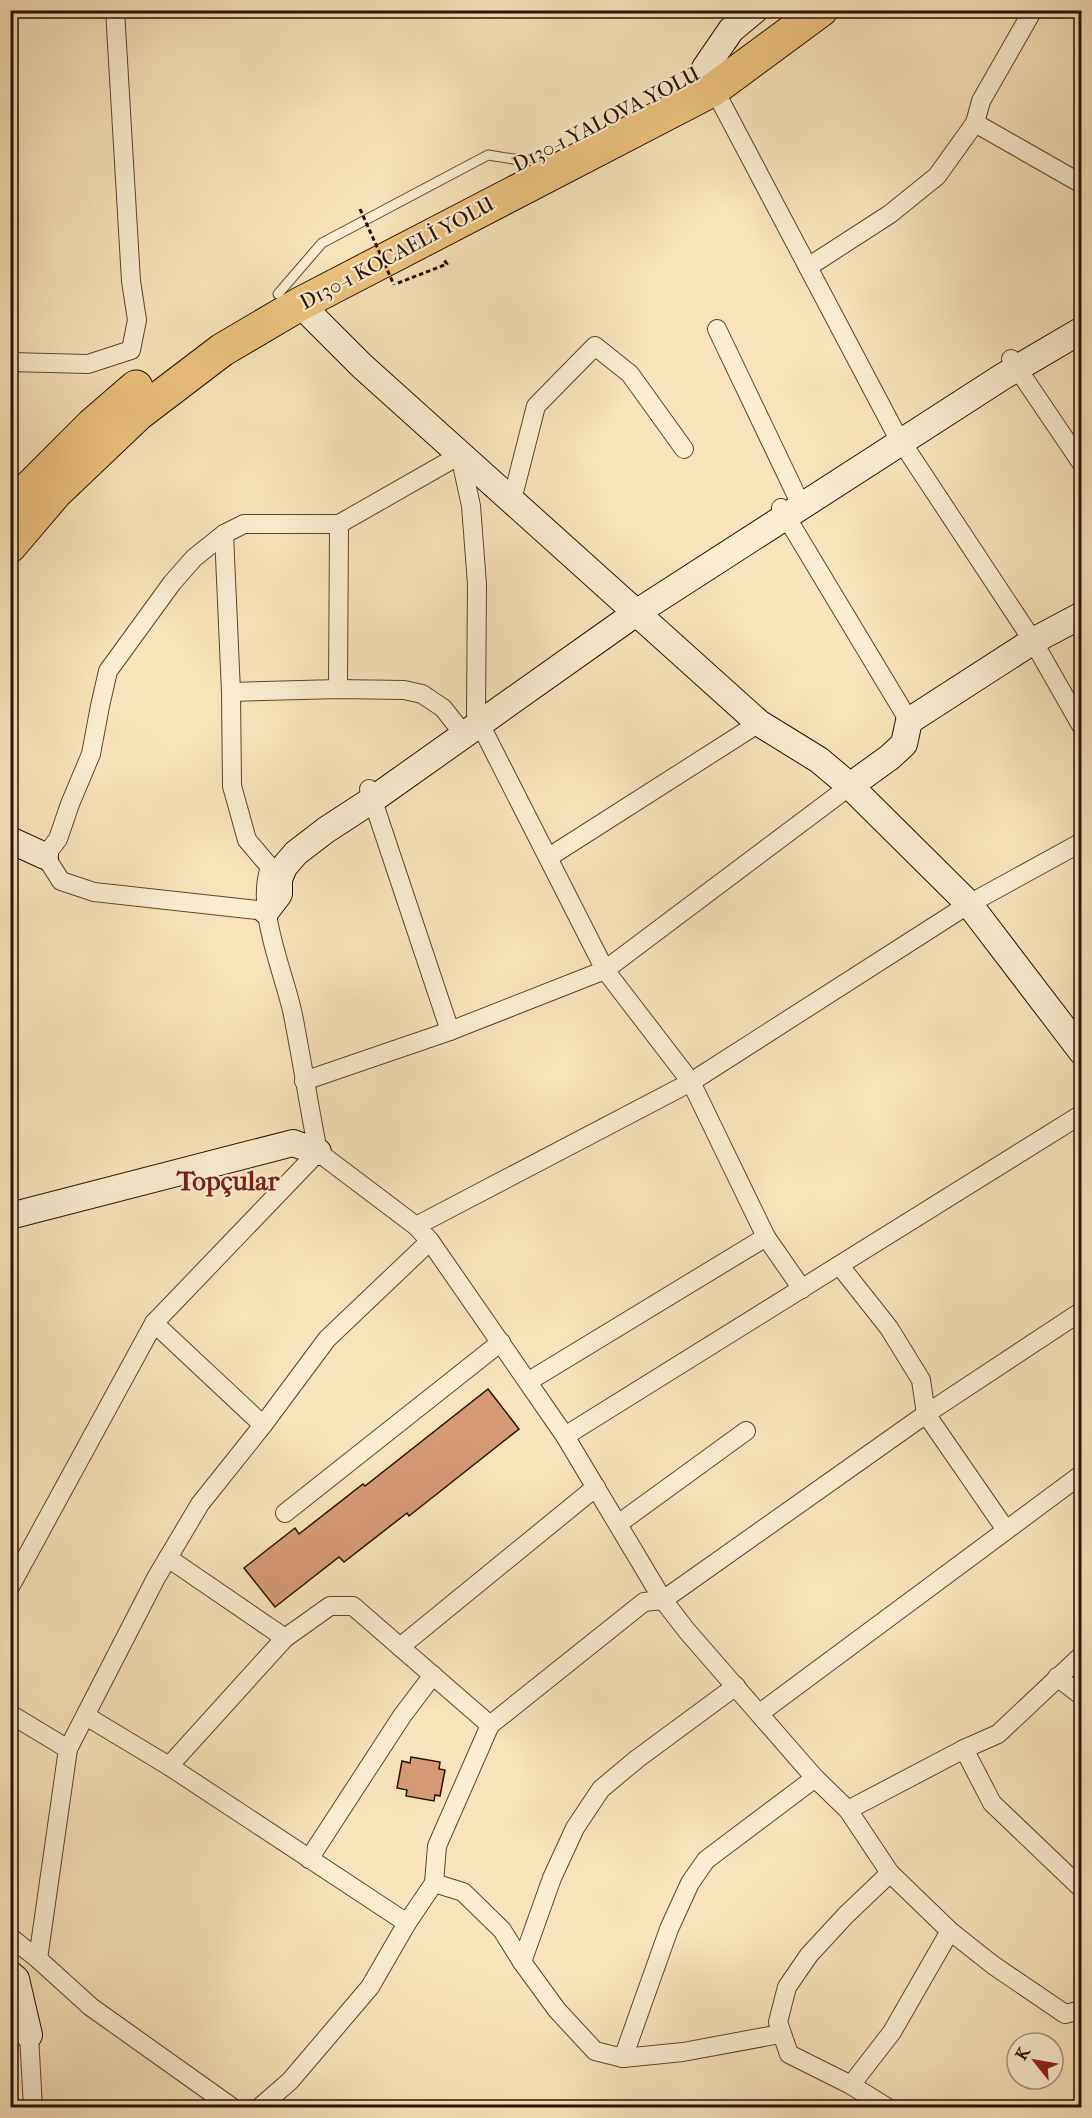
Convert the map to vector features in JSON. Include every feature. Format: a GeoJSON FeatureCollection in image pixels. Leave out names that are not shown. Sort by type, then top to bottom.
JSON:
{"type":"FeatureCollection","features":[{"type":"Feature","properties":{"kind":"highway","name":"D130-1 YALOVA YOLU"},"geometry":{"type":"LineString","coordinates":[[10,507],[92,425],[130,392],[214,331],[289,299],[526,161],[709,78],[740,46],[788,10]]}},
{"type":"Feature","properties":{"kind":"highway","name":"D130-1 KOCAELİ YOLU"},"geometry":{"type":"LineString","coordinates":[[10,546],[56,492],[138,414],[289,299],[709,78],[821,10]]}},
{"type":"Feature","properties":{"kind":"street"},"geometry":{"type":"LineString","coordinates":[[10,362],[88,364],[131,350],[137,320],[131,281],[114,10]]}},
{"type":"Feature","properties":{"kind":"street"},"geometry":{"type":"LineString","coordinates":[[755,10],[731,30],[709,78],[899,437],[1032,641],[1082,727]]}},
{"type":"Feature","properties":{"kind":"street"},"geometry":{"type":"LineString","coordinates":[[808,267],[890,214],[937,176],[975,123],[981,100],[1033,10]]}},
{"type":"Feature","properties":{"kind":"street"},"geometry":{"type":"LineString","coordinates":[[975,123],[1082,184]]}},
{"type":"Feature","properties":{"kind":"street"},"geometry":{"type":"LineString","coordinates":[[289,299],[759,723],[819,760],[850,786],[969,904],[1082,1052]]}},
{"type":"Feature","properties":{"kind":"street"},"geometry":{"type":"LineString","coordinates":[[266,911],[279,894],[279,879],[296,853],[370,794],[632,610],[1082,317]]}},
{"type":"Feature","properties":{"kind":"street"},"geometry":{"type":"LineString","coordinates":[[304,1082],[450,1031],[605,970],[890,757],[904,744],[909,721],[791,507],[717,329]]}},
{"type":"Feature","properties":{"kind":"street"},"geometry":{"type":"LineString","coordinates":[[1014,363],[1082,330]]}},
{"type":"Feature","properties":{"kind":"street"},"geometry":{"type":"LineString","coordinates":[[512,500],[536,406],[595,346],[630,374],[684,449]]}},
{"type":"Feature","properties":{"kind":"street"},"geometry":{"type":"LineString","coordinates":[[1014,363],[1082,464]]}},
{"type":"Feature","properties":{"kind":"street"},"geometry":{"type":"LineString","coordinates":[[45,856],[58,839],[70,804],[92,754],[108,671],[172,583],[194,558],[224,534],[244,524],[339,524],[460,455]]}},
{"type":"Feature","properties":{"kind":"street"},"geometry":{"type":"LineString","coordinates":[[460,455],[471,506],[477,584],[471,721],[549,857],[605,970],[691,1082],[766,1237],[802,1289]]}},
{"type":"Feature","properties":{"kind":"street"},"geometry":{"type":"LineString","coordinates":[[338,689],[339,524]]}},
{"type":"Feature","properties":{"kind":"street"},"geometry":{"type":"LineString","coordinates":[[224,534],[231,692],[232,786],[247,840],[270,867]]}},
{"type":"Feature","properties":{"kind":"street"},"geometry":{"type":"LineString","coordinates":[[909,721],[1032,641],[1082,615]]}},
{"type":"Feature","properties":{"kind":"street"},"geometry":{"type":"LineString","coordinates":[[231,692],[404,690],[422,694],[443,708],[471,721]]}},
{"type":"Feature","properties":{"kind":"street"},"geometry":{"type":"LineString","coordinates":[[549,857],[759,723]]}},
{"type":"Feature","properties":{"kind":"street"},"geometry":{"type":"LineString","coordinates":[[318,1152],[292,1014],[266,911],[265,882],[270,867],[286,847],[370,794]]}},
{"type":"Feature","properties":{"kind":"street"},"geometry":{"type":"LineString","coordinates":[[370,794],[450,1031]]}},
{"type":"Feature","properties":{"kind":"street"},"geometry":{"type":"LineString","coordinates":[[10,840],[45,856],[61,880],[94,892],[266,911]]}},
{"type":"Feature","properties":{"kind":"street"},"geometry":{"type":"LineString","coordinates":[[416,1226],[691,1082],[969,904],[1082,842]]}},
{"type":"Feature","properties":{"kind":"street"},"geometry":{"type":"LineString","coordinates":[[565,1436],[1082,1114]]}},
{"type":"Feature","properties":{"kind":"street"},"geometry":{"type":"LineString","coordinates":[[10,1216],[293,1143],[318,1152],[416,1226],[429,1241],[529,1381],[565,1436],[663,1600],[687,1631],[815,1778],[848,1810],[890,1873],[950,1931],[993,1965],[1065,2014],[1081,2011]]}},
{"type":"Feature","properties":{"kind":"street"},"geometry":{"type":"LineString","coordinates":[[10,1587],[154,1323],[318,1152]]}},
{"type":"Feature","properties":{"kind":"street"},"geometry":{"type":"LineString","coordinates":[[529,1381],[766,1237]]}},
{"type":"Feature","properties":{"kind":"street"},"geometry":{"type":"LineString","coordinates":[[38,1959],[68,1749],[168,1558],[200,1504],[327,1339],[429,1241]]}},
{"type":"Feature","properties":{"kind":"street"},"geometry":{"type":"LineString","coordinates":[[840,1266],[890,1328],[921,1380],[926,1414],[1006,1530]]}},
{"type":"Feature","properties":{"kind":"street"},"geometry":{"type":"LineString","coordinates":[[259,2108],[290,2081],[370,1987],[407,1923],[434,1883],[437,1846],[490,1725],[644,1602],[663,1600],[926,1414],[1082,1311]]}},
{"type":"Feature","properties":{"kind":"street"},"geometry":{"type":"LineString","coordinates":[[154,1323],[263,1425]]}},
{"type":"Feature","properties":{"kind":"street"},"geometry":{"type":"LineString","coordinates":[[285,1513],[501,1342]]}},
{"type":"Feature","properties":{"kind":"street"},"geometry":{"type":"LineString","coordinates":[[618,1524],[746,1431]]}},
{"type":"Feature","properties":{"kind":"street"},"geometry":{"type":"LineString","coordinates":[[760,1713],[1082,1474]]}},
{"type":"Feature","properties":{"kind":"street"},"geometry":{"type":"LineString","coordinates":[[400,1647],[596,1487]]}},
{"type":"Feature","properties":{"kind":"street"},"geometry":{"type":"LineString","coordinates":[[168,1558],[285,1638]]}},
{"type":"Feature","properties":{"kind":"street"},"geometry":{"type":"LineString","coordinates":[[169,1766],[285,1638],[330,1606],[353,1606],[490,1725]]}},
{"type":"Feature","properties":{"kind":"street"},"geometry":{"type":"LineString","coordinates":[[848,1810],[964,1749],[998,1734],[1082,1654]]}},
{"type":"Feature","properties":{"kind":"street"},"geometry":{"type":"LineString","coordinates":[[309,1859],[402,1716],[433,1675]]}},
{"type":"Feature","properties":{"kind":"street"},"geometry":{"type":"LineString","coordinates":[[1057,1677],[1082,1696]]}},
{"type":"Feature","properties":{"kind":"street"},"geometry":{"type":"LineString","coordinates":[[522,1962],[552,1878],[570,1838],[601,1789],[637,1759],[736,1686]]}},
{"type":"Feature","properties":{"kind":"street"},"geometry":{"type":"LineString","coordinates":[[10,1714],[68,1749]]}},
{"type":"Feature","properties":{"kind":"street"},"geometry":{"type":"LineString","coordinates":[[86,1716],[169,1766],[407,1923]]}},
{"type":"Feature","properties":{"kind":"street"},"geometry":{"type":"LineString","coordinates":[[964,1749],[992,1803],[1082,1889]]}},
{"type":"Feature","properties":{"kind":"street"},"geometry":{"type":"LineString","coordinates":[[623,2058],[669,1929],[690,1883],[706,1860],[815,1778]]}},
{"type":"Feature","properties":{"kind":"street"},"geometry":{"type":"LineString","coordinates":[[888,2108],[851,2085],[789,2054],[780,2034],[778,2022],[787,1987],[808,1955],[890,1873]]}},
{"type":"Feature","properties":{"kind":"street"},"geometry":{"type":"LineString","coordinates":[[434,1883],[462,1892],[502,1930],[557,2010],[595,2051],[623,2058],[683,2052],[780,2034]]}},
{"type":"Feature","properties":{"kind":"street"},"geometry":{"type":"LineString","coordinates":[[851,2085],[892,2032],[950,1931]]}},
{"type":"Feature","properties":{"kind":"street"},"geometry":{"type":"LineString","coordinates":[[10,1937],[91,2007],[233,2108]]}},
{"type":"Feature","properties":{"kind":"street"},"geometry":{"type":"LineString","coordinates":[[10,1974],[16,1979],[29,2035],[33,2108]]}},
{"type":"Feature","properties":{"kind":"street"},"geometry":{"type":"LineString","coordinates":[[10,2009],[29,2035]]}},
{"type":"Feature","properties":{"kind":"path"},"geometry":{"type":"LineString","coordinates":[[360,209],[394,285],[447,264]]}},
{"type":"Feature","properties":{"kind":"building"},"geometry":{"type":"Polygon","coordinates":[[[488,1389],[519,1429],[409,1516],[407,1513],[344,1562],[339,1557],[275,1607],[244,1568],[295,1528],[299,1534],[363,1484],[365,1486],[488,1389]]]}},
{"type":"Feature","properties":{"kind":"building"},"geometry":{"type":"Polygon","coordinates":[[[411,1757],[440,1762],[439,1769],[445,1770],[440,1796],[435,1795],[434,1801],[406,1796],[407,1790],[397,1788],[402,1761],[410,1763],[411,1757]]]}},
{"type":"Feature","properties":{"kind":"district","name":"Topçular"},"geometry":{"type":"Point","coordinates":[228,1181]}}]}
